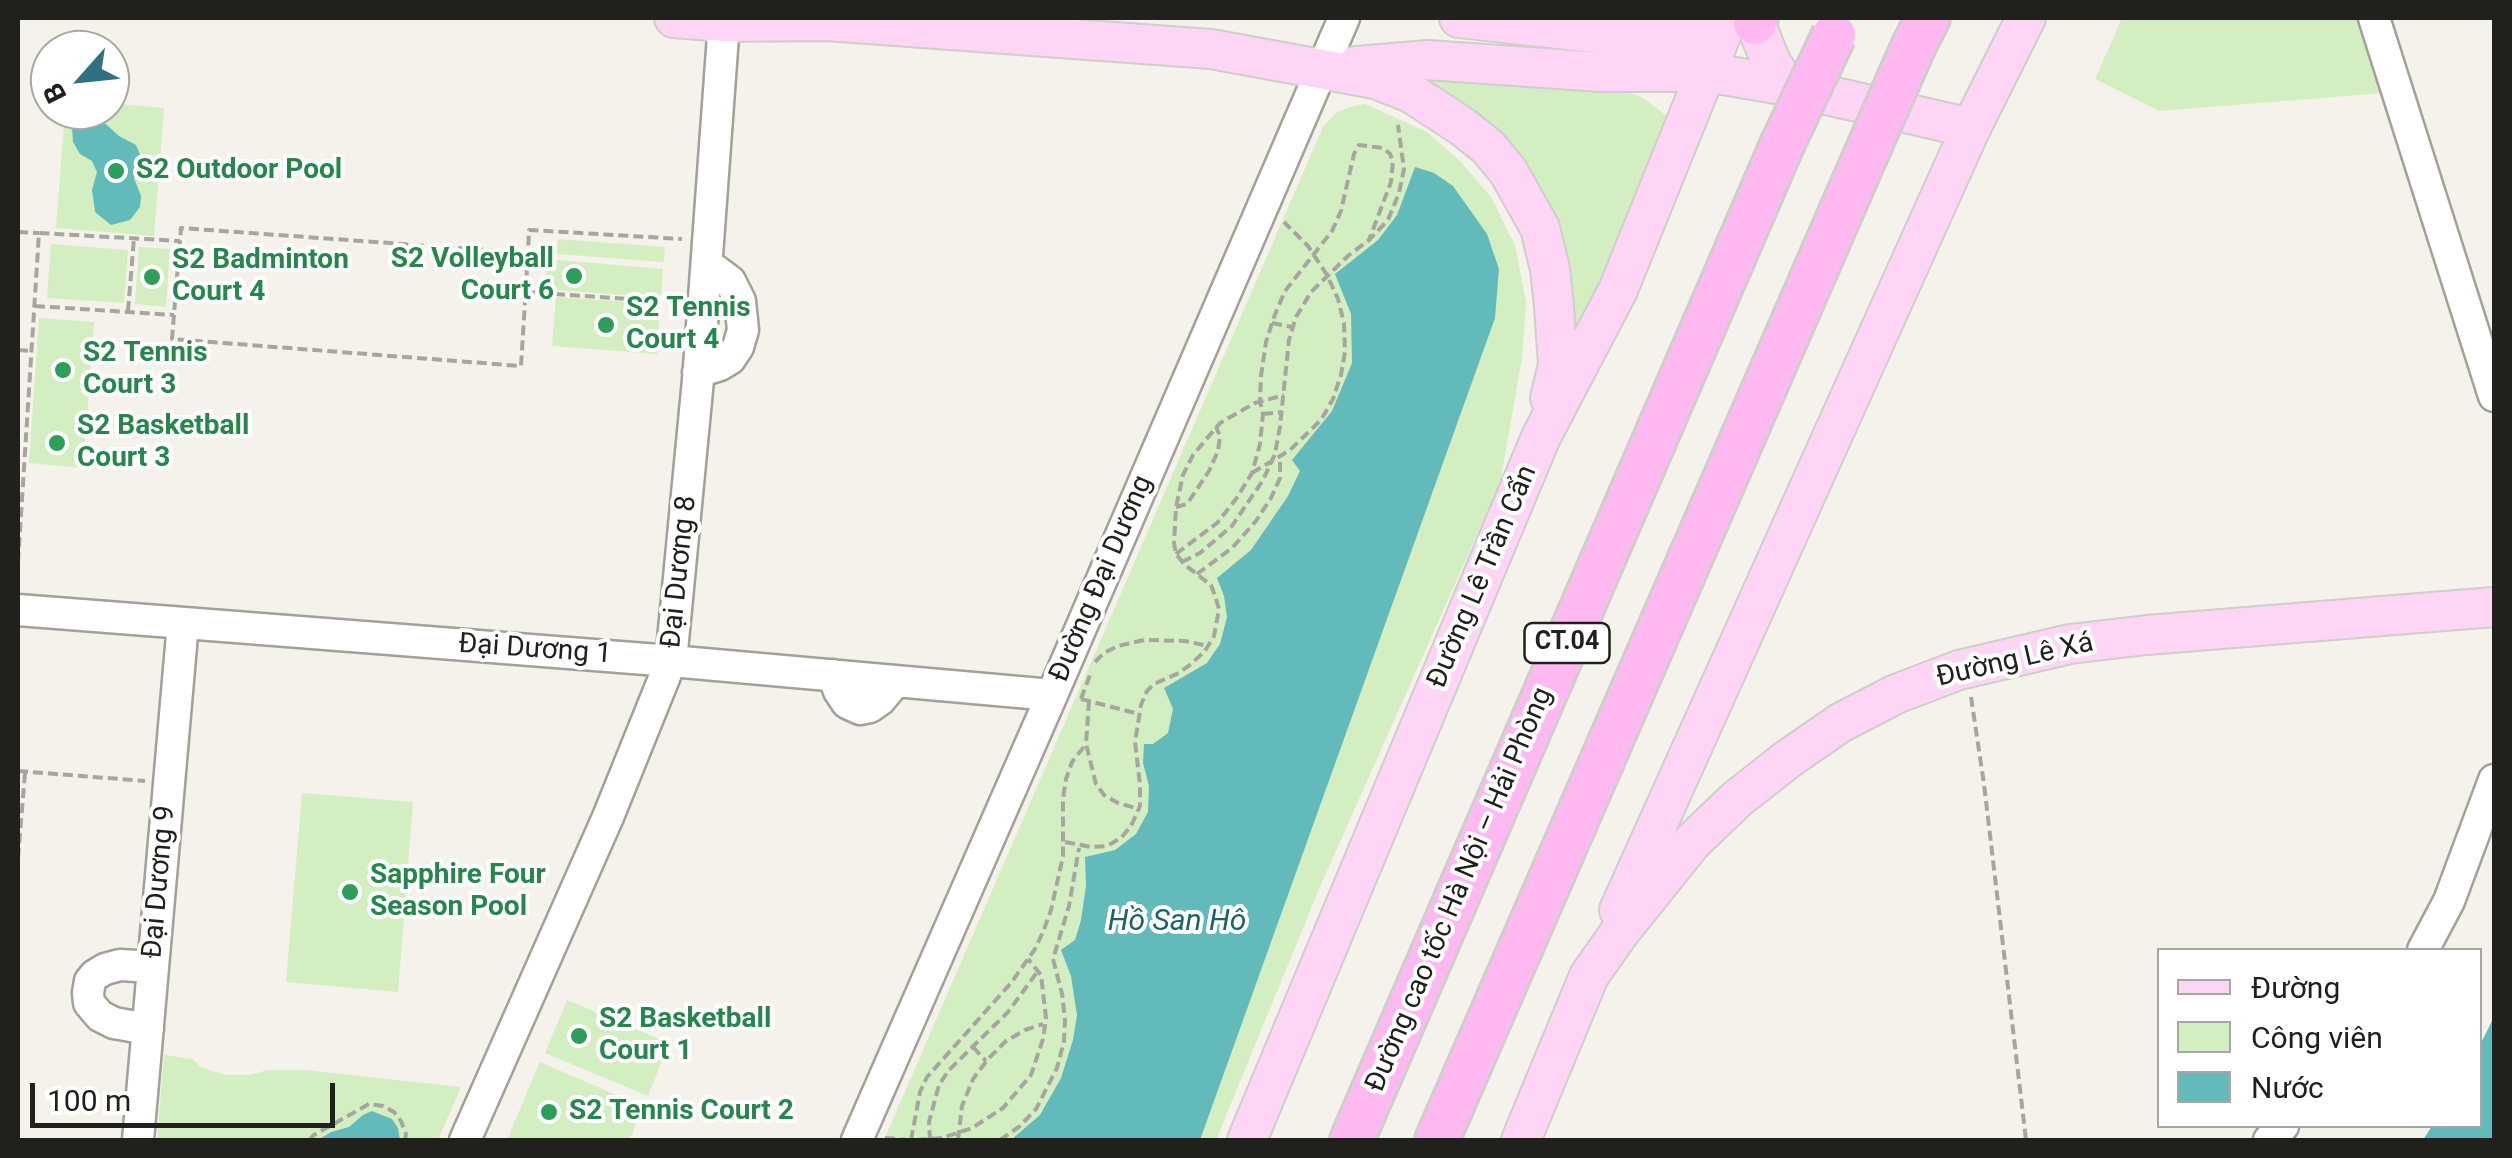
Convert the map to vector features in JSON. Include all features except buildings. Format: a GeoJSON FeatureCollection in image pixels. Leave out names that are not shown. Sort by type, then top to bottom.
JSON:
{"type":"FeatureCollection","features":[{"type":"Feature","properties":{"kind":"highway","name":"Đường cao tốc Hà Nội – Hải Phòng"},"geometry":{"type":"LineString","coordinates":[[1352,1140],[1782,145],[1839,26]]}},
{"type":"Feature","properties":{"kind":"highway","name":"CT.04"},"geometry":{"type":"LineString","coordinates":[[1436,1140],[1921,31]]}},
{"type":"Feature","properties":{"kind":"main road"},"geometry":{"type":"LineString","coordinates":[[674,18],[828,22],[1192,47],[1375,79],[1411,94],[1463,126],[1488,147],[1517,186],[1540,228],[1550,269],[1558,365],[1541,436]]}},
{"type":"Feature","properties":{"kind":"main road"},"geometry":{"type":"LineString","coordinates":[[1459,18],[1613,35],[1684,33],[1741,19],[1786,86]]}},
{"type":"Feature","properties":{"kind":"main road"},"geometry":{"type":"LineString","coordinates":[[1589,976],[1972,128],[2026,18]]}},
{"type":"Feature","properties":{"kind":"main road","name":"Đường Lê Trần Cẩn"},"geometry":{"type":"LineString","coordinates":[[1247,1140],[1541,436],[1618,290],[1706,72],[1741,19]]}},
{"type":"Feature","properties":{"kind":"main road"},"geometry":{"type":"LineString","coordinates":[[1613,35],[1706,72]]}},
{"type":"Feature","properties":{"kind":"main road"},"geometry":{"type":"LineString","coordinates":[[1320,68],[1428,60],[1601,72],[1706,72],[1972,128]]}},
{"type":"Feature","properties":{"kind":"main road","name":"Đường Lê Xá"},"geometry":{"type":"LineString","coordinates":[[1521,1140],[1589,976],[1652,892],[1692,842],[1737,799],[1840,723],[1896,694],[1967,668],[2070,644],[2494,607]]}},
{"type":"Feature","properties":{"kind":"street","name":"Đường Đại Dương"},"geometry":{"type":"LineString","coordinates":[[869,1139],[1070,697],[1320,68],[1344,18]]}},
{"type":"Feature","properties":{"kind":"street"},"geometry":{"type":"LineString","coordinates":[[2374,18],[2494,396]]}},
{"type":"Feature","properties":{"kind":"street","name":"Đại Dương 8"},"geometry":{"type":"LineString","coordinates":[[465,1140],[608,817],[671,660],[707,264],[724,22]]}},
{"type":"Feature","properties":{"kind":"street","name":"Đại Dương 1"},"geometry":{"type":"LineString","coordinates":[[18,610],[671,660],[1070,697]]}},
{"type":"Feature","properties":{"kind":"street","name":"Đại Dương 9"},"geometry":{"type":"LineString","coordinates":[[138,1140],[183,624]]}},
{"type":"Feature","properties":{"kind":"street"},"geometry":{"type":"LineString","coordinates":[[2424,948],[2449,900],[2494,780]]}},
{"type":"Feature","properties":{"kind":"street"},"geometry":{"type":"LineString","coordinates":[[148,1029],[100,1016],[89,1003],[88,993],[90,981],[105,969],[120,965],[153,966]]}},
{"type":"Feature","properties":{"kind":"path"},"geometry":{"type":"LineString","coordinates":[[1182,562],[1200,553],[1232,526],[1272,462],[1282,412],[1289,340],[1296,317],[1327,275],[1388,220],[1404,169],[1398,125]]}},
{"type":"Feature","properties":{"kind":"path"},"geometry":{"type":"LineString","coordinates":[[1176,554],[1217,523],[1252,473],[1260,444],[1260,402],[1266,342],[1272,323],[1285,291],[1332,231],[1359,145],[1383,148],[1394,161],[1386,197],[1369,240]]}},
{"type":"Feature","properties":{"kind":"path"},"geometry":{"type":"LineString","coordinates":[[1252,473],[1280,457],[1321,420],[1333,398],[1345,352],[1344,323],[1327,275],[1314,253],[1280,218]]}},
{"type":"Feature","properties":{"kind":"path"},"geometry":{"type":"LineString","coordinates":[[528,254],[181,228],[172,339],[521,366],[526,292],[528,254],[529,230],[687,239]]}},
{"type":"Feature","properties":{"kind":"path"},"geometry":{"type":"LineString","coordinates":[[18,232],[180,241]]}},
{"type":"Feature","properties":{"kind":"path"},"geometry":{"type":"LineString","coordinates":[[18,562],[39,234]]}},
{"type":"Feature","properties":{"kind":"path"},"geometry":{"type":"LineString","coordinates":[[128,311],[134,238]]}},
{"type":"Feature","properties":{"kind":"path"},"geometry":{"type":"LineString","coordinates":[[526,292],[660,301]]}},
{"type":"Feature","properties":{"kind":"path"},"geometry":{"type":"LineString","coordinates":[[35,306],[174,315]]}},
{"type":"Feature","properties":{"kind":"path"},"geometry":{"type":"LineString","coordinates":[[1272,323],[1292,328]]}},
{"type":"Feature","properties":{"kind":"path"},"geometry":{"type":"LineString","coordinates":[[18,350],[32,351]]}},
{"type":"Feature","properties":{"kind":"path"},"geometry":{"type":"LineString","coordinates":[[1065,842],[1107,846],[1131,826],[1138,809],[1140,785],[1135,742],[1147,691],[1179,674],[1214,636],[1219,609],[1210,585],[1176,554],[1176,507],[1183,475],[1193,455],[1216,427],[1234,413],[1284,395]]}},
{"type":"Feature","properties":{"kind":"path"},"geometry":{"type":"LineString","coordinates":[[1263,414],[1282,412]]}},
{"type":"Feature","properties":{"kind":"path"},"geometry":{"type":"LineString","coordinates":[[1176,507],[1187,504],[1209,471],[1218,451],[1220,436],[1216,427]]}},
{"type":"Feature","properties":{"kind":"path"},"geometry":{"type":"LineString","coordinates":[[1197,574],[1232,548],[1256,522],[1280,478],[1280,457]]}},
{"type":"Feature","properties":{"kind":"path"},"geometry":{"type":"LineString","coordinates":[[1139,714],[1070,697],[1095,662],[1118,646],[1166,640],[1208,646]]}},
{"type":"Feature","properties":{"kind":"path"},"geometry":{"type":"LineString","coordinates":[[1967,668],[2026,1140]]}},
{"type":"Feature","properties":{"kind":"path"},"geometry":{"type":"LineString","coordinates":[[1090,702],[1086,744],[1096,784],[1104,795],[1138,809]]}},
{"type":"Feature","properties":{"kind":"path"},"geometry":{"type":"LineString","coordinates":[[912,1140],[920,1092],[927,1077],[978,1022],[1028,959],[1043,932],[1065,842],[1066,780],[1072,762],[1086,744]]}},
{"type":"Feature","properties":{"kind":"path"},"geometry":{"type":"LineString","coordinates":[[18,770],[154,782]]}},
{"type":"Feature","properties":{"kind":"path"},"geometry":{"type":"LineString","coordinates":[[18,858],[26,771]]}},
{"type":"Feature","properties":{"kind":"path"},"geometry":{"type":"LineString","coordinates":[[1000,1140],[1036,1109],[1057,1068],[1064,1041],[1062,994],[1053,959],[1069,906],[1080,845]]}},
{"type":"Feature","properties":{"kind":"path"},"geometry":{"type":"LineString","coordinates":[[869,1139],[958,1137],[987,1120],[1017,1093],[1038,1059],[1045,1023],[1038,971],[1028,959]]}},
{"type":"Feature","properties":{"kind":"path"},"geometry":{"type":"LineString","coordinates":[[930,1140],[929,1122],[939,1085],[949,1070],[1008,1012],[1038,971]]}},
{"type":"Feature","properties":{"kind":"path"},"geometry":{"type":"LineString","coordinates":[[958,1137],[962,1106],[973,1079],[1006,1040],[1045,1023]]}},
{"type":"Feature","properties":{"kind":"path"},"geometry":{"type":"LineString","coordinates":[[972,1048],[986,1062]]}},
{"type":"Feature","properties":{"kind":"path"},"geometry":{"type":"LineString","coordinates":[[310,1140],[314,1134],[369,1104],[394,1112],[401,1121],[405,1140]]}},
{"type":"Feature","properties":{"kind":"green space"},"geometry":{"type":"Polygon","coordinates":[[[2122,18],[2358,18],[2383,93],[2159,111],[2095,79],[2122,18]]]}},
{"type":"Feature","properties":{"kind":"green space"},"geometry":{"type":"Polygon","coordinates":[[[1420,70],[1628,93],[1640,96],[1667,116],[1674,129],[1576,345],[1563,260],[1421,82],[1420,70]]]}},
{"type":"Feature","properties":{"kind":"green space"},"geometry":{"type":"Polygon","coordinates":[[[1365,104],[1427,132],[1460,161],[1491,197],[1515,246],[1526,302],[1522,358],[1500,483],[1322,882],[1216,1140],[884,1140],[1323,127],[1336,113],[1365,104]]]}},
{"type":"Feature","properties":{"kind":"green space"},"geometry":{"type":"Polygon","coordinates":[[[130,105],[164,108],[154,236],[56,228],[63,130],[130,130],[130,105]]]}},
{"type":"Feature","properties":{"kind":"green space"},"geometry":{"type":"Polygon","coordinates":[[[558,239],[665,247],[664,262],[557,254],[558,239]]]}},
{"type":"Feature","properties":{"kind":"green space"},"geometry":{"type":"Polygon","coordinates":[[[51,244],[128,250],[124,303],[47,298],[51,244]]]}},
{"type":"Feature","properties":{"kind":"green space","name":"S2 Badminton Court 4"},"geometry":{"type":"Polygon","coordinates":[[[139,247],[170,249],[166,307],[135,304],[139,247]]]}},
{"type":"Feature","properties":{"kind":"green space"},"geometry":{"type":"Polygon","coordinates":[[[547,259],[663,269],[661,298],[545,289],[547,259]]]}},
{"type":"Feature","properties":{"kind":"green space","name":"S2 Tennis Court 4"},"geometry":{"type":"Polygon","coordinates":[[[556,297],[660,304],[657,354],[552,346],[556,297]]]}},
{"type":"Feature","properties":{"kind":"green space","name":"S2 Tennis Court 3"},"geometry":{"type":"Polygon","coordinates":[[[39,318],[94,322],[83,468],[29,463],[39,318]]]}},
{"type":"Feature","properties":{"kind":"green space","name":"Sapphire Four Season Pool"},"geometry":{"type":"Polygon","coordinates":[[[302,793],[413,802],[398,992],[286,982],[302,793]]]}},
{"type":"Feature","properties":{"kind":"green space"},"geometry":{"type":"Polygon","coordinates":[[[567,1000],[669,1043],[648,1096],[545,1053],[567,1000]]]}},
{"type":"Feature","properties":{"kind":"green space"},"geometry":{"type":"Polygon","coordinates":[[[164,1055],[192,1059],[201,1067],[225,1075],[305,1070],[461,1087],[438,1140],[157,1140],[164,1055]]]}},
{"type":"Feature","properties":{"kind":"green space"},"geometry":{"type":"Polygon","coordinates":[[[540,1062],[644,1107],[629,1140],[507,1140],[540,1062]]]}},
{"type":"Feature","properties":{"kind":"water","name":"S2 Outdoor Pool"},"geometry":{"type":"Polygon","coordinates":[[[72,130],[112,130],[136,145],[141,157],[134,178],[141,196],[140,207],[130,220],[111,225],[95,212],[92,190],[97,172],[73,142],[72,130]]]}},
{"type":"Feature","properties":{"kind":"water","name":"Hồ San Hô"},"geometry":{"type":"Polygon","coordinates":[[[1415,167],[1434,173],[1453,186],[1487,234],[1499,269],[1495,318],[1200,1140],[1011,1140],[1040,1115],[1061,1078],[1073,1040],[1077,1015],[1071,976],[1061,950],[1075,940],[1081,920],[1085,857],[1115,850],[1136,834],[1148,812],[1144,744],[1153,744],[1168,733],[1173,709],[1164,688],[1207,663],[1220,644],[1227,617],[1217,578],[1251,550],[1288,496],[1300,471],[1292,460],[1332,411],[1352,363],[1351,314],[1335,274],[1378,240],[1397,215],[1415,167]]]}},
{"type":"Feature","properties":{"kind":"water"},"geometry":{"type":"Polygon","coordinates":[[[2494,1017],[2494,1140],[2423,1140],[2431,1128],[2482,1128],[2482,1041],[2494,1017]]]}},
{"type":"Feature","properties":{"kind":"water"},"geometry":{"type":"Polygon","coordinates":[[[372,1111],[392,1119],[400,1140],[318,1140],[349,1127],[372,1111]]]}},
{"type":"Feature","properties":{"kind":"place","name":"S2 Outdoor Pool"},"geometry":{"type":"Point","coordinates":[116,171]}},
{"type":"Feature","properties":{"kind":"place","name":"S2 Volleyball Court 6"},"geometry":{"type":"Point","coordinates":[574,276]}},
{"type":"Feature","properties":{"kind":"place","name":"S2 Badminton Court 4"},"geometry":{"type":"Point","coordinates":[152,277]}},
{"type":"Feature","properties":{"kind":"place","name":"S2 Tennis Court 4"},"geometry":{"type":"Point","coordinates":[606,325]}},
{"type":"Feature","properties":{"kind":"place","name":"S2 Tennis Court 3"},"geometry":{"type":"Point","coordinates":[63,370]}},
{"type":"Feature","properties":{"kind":"place","name":"S2 Basketball Court 3"},"geometry":{"type":"Point","coordinates":[57,443]}},
{"type":"Feature","properties":{"kind":"place","name":"Sapphire Four Season Pool"},"geometry":{"type":"Point","coordinates":[350,892]}},
{"type":"Feature","properties":{"kind":"place","name":"S2 Basketball Court 1"},"geometry":{"type":"Point","coordinates":[579,1036]}},
{"type":"Feature","properties":{"kind":"place","name":"S2 Tennis Court 2"},"geometry":{"type":"Point","coordinates":[549,1112]}}]}
